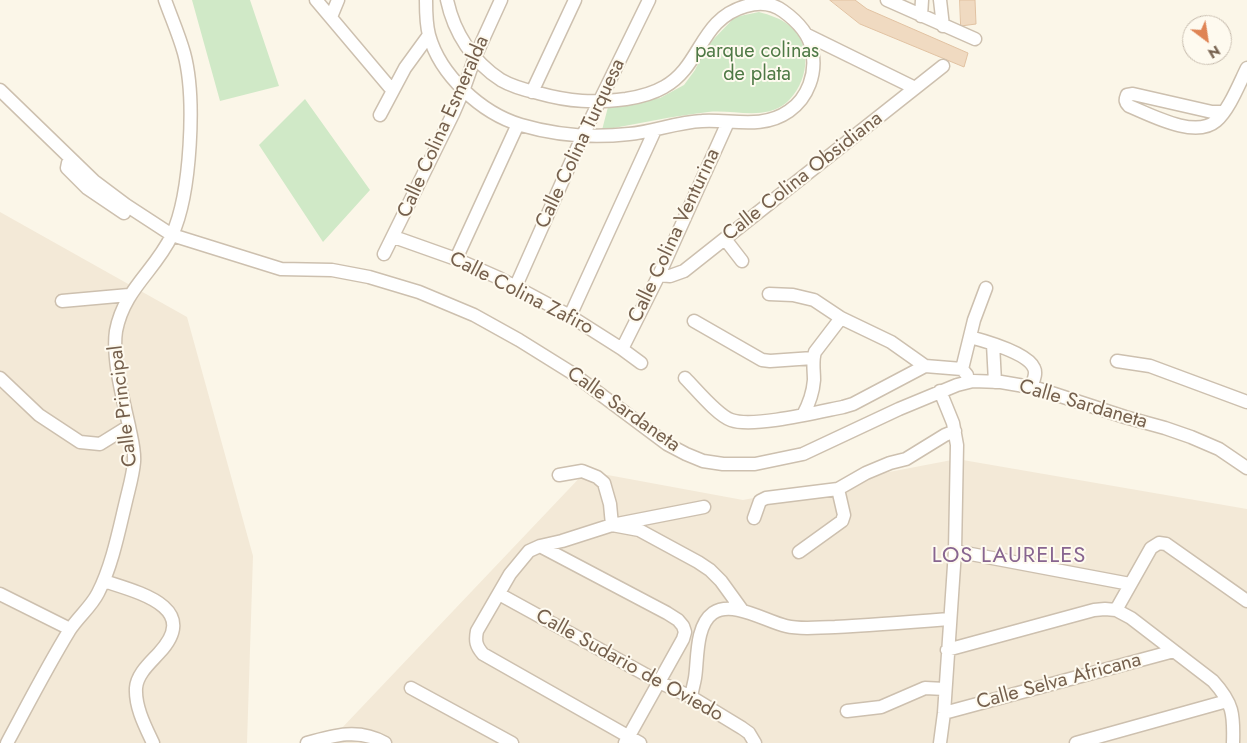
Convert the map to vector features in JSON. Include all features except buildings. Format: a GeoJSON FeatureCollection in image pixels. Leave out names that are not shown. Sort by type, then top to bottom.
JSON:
{"type":"FeatureCollection","features":[{"type":"Feature","properties":{"kind":"street","name":"Calle Principal"},"geometry":{"type":"LineString","coordinates":[[6,743],[70,629],[90,605],[104,581],[132,478],[134,459],[116,352],[116,333],[120,314],[129,296],[154,264],[170,238],[178,218],[186,180],[190,144],[189,88],[184,53],[165,0]]}},
{"type":"Feature","properties":{"kind":"street"},"geometry":{"type":"LineString","coordinates":[[316,0],[392,90]]}},
{"type":"Feature","properties":{"kind":"street"},"geometry":{"type":"LineString","coordinates":[[331,17],[338,0]]}},
{"type":"Feature","properties":{"kind":"street"},"geometry":{"type":"LineString","coordinates":[[426,0],[429,35],[439,58],[464,91],[491,111],[518,124],[554,133],[610,135],[656,130],[702,121],[751,123],[778,117],[790,110],[802,98],[810,84],[813,70],[812,47],[807,35],[795,20],[769,2],[754,4],[738,8],[723,16],[710,29],[689,65],[676,80],[662,89],[642,96],[600,102],[578,102],[515,87],[500,79],[474,57],[465,45],[447,0]]}},
{"type":"Feature","properties":{"kind":"street","name":"Calle Colina Esmeralda"},"geometry":{"type":"LineString","coordinates":[[384,254],[464,91],[474,57],[501,0]]}},
{"type":"Feature","properties":{"kind":"street"},"geometry":{"type":"LineString","coordinates":[[532,92],[575,0]]}},
{"type":"Feature","properties":{"kind":"street","name":"Calle Colina Turquesa"},"geometry":{"type":"LineString","coordinates":[[515,288],[583,135],[648,0]]}},
{"type":"Feature","properties":{"kind":"street"},"geometry":{"type":"LineString","coordinates":[[887,0],[975,39]]}},
{"type":"Feature","properties":{"kind":"street"},"geometry":{"type":"LineString","coordinates":[[921,16],[922,0]]}},
{"type":"Feature","properties":{"kind":"street"},"geometry":{"type":"LineString","coordinates":[[940,0],[943,26]]}},
{"type":"Feature","properties":{"kind":"street"},"geometry":{"type":"LineString","coordinates":[[380,115],[392,90],[415,53],[429,35]]}},
{"type":"Feature","properties":{"kind":"street"},"geometry":{"type":"LineString","coordinates":[[807,35],[915,88]]}},
{"type":"Feature","properties":{"kind":"street","name":"Calle Colina Obsidiana"},"geometry":{"type":"LineString","coordinates":[[659,275],[670,276],[679,274],[943,66]]}},
{"type":"Feature","properties":{"kind":"street"},"geometry":{"type":"LineString","coordinates":[[1223,112],[1212,112],[1133,94],[1127,95],[1125,100],[1129,106],[1162,120],[1192,128],[1206,127],[1217,121],[1230,102],[1247,68]]}},
{"type":"Feature","properties":{"kind":"street","name":"Calle Sardaneta"},"geometry":{"type":"LineString","coordinates":[[0,90],[71,160],[170,238],[281,269],[332,270],[369,277],[418,292],[474,315],[572,373],[667,444],[703,461],[724,464],[755,464],[803,454],[940,391],[973,381],[1031,387],[1191,436],[1219,449],[1247,468]]}},
{"type":"Feature","properties":{"kind":"street","name":"Calle Colina Venturina"},"geometry":{"type":"LineString","coordinates":[[622,349],[659,275],[728,122]]}},
{"type":"Feature","properties":{"kind":"street"},"geometry":{"type":"LineString","coordinates":[[456,259],[518,124]]}},
{"type":"Feature","properties":{"kind":"street"},"geometry":{"type":"LineString","coordinates":[[570,316],[656,130]]}},
{"type":"Feature","properties":{"kind":"street","name":"Calle Colina Zafiro"},"geometry":{"type":"LineString","coordinates":[[394,237],[456,259],[499,278],[570,316],[641,363]]}},
{"type":"Feature","properties":{"kind":"street"},"geometry":{"type":"LineString","coordinates":[[725,239],[742,261]]}},
{"type":"Feature","properties":{"kind":"street"},"geometry":{"type":"LineString","coordinates":[[962,369],[974,320],[986,288]]}},
{"type":"Feature","properties":{"kind":"street"},"geometry":{"type":"LineString","coordinates":[[768,294],[793,295],[814,300],[841,318],[884,338],[925,366],[962,369],[973,381]]}},
{"type":"Feature","properties":{"kind":"street"},"geometry":{"type":"LineString","coordinates":[[62,301],[129,296]]}},
{"type":"Feature","properties":{"kind":"street"},"geometry":{"type":"LineString","coordinates":[[803,415],[812,391],[814,378],[813,358],[821,343],[841,318]]}},
{"type":"Feature","properties":{"kind":"street"},"geometry":{"type":"LineString","coordinates":[[694,321],[762,360],[813,358]]}},
{"type":"Feature","properties":{"kind":"street"},"geometry":{"type":"LineString","coordinates":[[970,336],[1028,360],[1034,366],[1035,373],[1031,387]]}},
{"type":"Feature","properties":{"kind":"street"},"geometry":{"type":"LineString","coordinates":[[993,344],[995,382]]}},
{"type":"Feature","properties":{"kind":"street"},"geometry":{"type":"LineString","coordinates":[[1117,361],[1150,366],[1247,402]]}},
{"type":"Feature","properties":{"kind":"street"},"geometry":{"type":"LineString","coordinates":[[685,378],[715,409],[731,420],[753,423],[853,404],[925,366]]}},
{"type":"Feature","properties":{"kind":"street"},"geometry":{"type":"LineString","coordinates":[[0,378],[39,415],[80,442],[100,444],[129,426]]}},
{"type":"Feature","properties":{"kind":"street"},"geometry":{"type":"LineString","coordinates":[[940,391],[954,427],[957,445],[955,551],[944,713],[940,743]]}},
{"type":"Feature","properties":{"kind":"street"},"geometry":{"type":"LineString","coordinates":[[754,518],[760,501],[766,498],[838,489],[866,473],[890,463],[906,459],[945,435],[954,427]]}},
{"type":"Feature","properties":{"kind":"street"},"geometry":{"type":"LineString","coordinates":[[559,475],[582,471],[597,477],[604,483],[610,504],[612,525]]}},
{"type":"Feature","properties":{"kind":"street"},"geometry":{"type":"LineString","coordinates":[[799,552],[842,521],[844,515],[838,489]]}},
{"type":"Feature","properties":{"kind":"street"},"geometry":{"type":"LineString","coordinates":[[640,743],[627,740],[483,654],[477,646],[475,639],[477,631],[510,574],[529,551],[612,525],[704,507]]}},
{"type":"Feature","properties":{"kind":"street"},"geometry":{"type":"LineString","coordinates":[[612,525],[639,530],[698,562],[721,581],[742,610]]}},
{"type":"Feature","properties":{"kind":"street"},"geometry":{"type":"LineString","coordinates":[[1116,610],[1151,548],[1159,543],[1166,544],[1247,601]]}},
{"type":"Feature","properties":{"kind":"street"},"geometry":{"type":"LineString","coordinates":[[540,546],[678,620],[686,632],[627,740]]}},
{"type":"Feature","properties":{"kind":"street"},"geometry":{"type":"LineString","coordinates":[[955,551],[1130,584]]}},
{"type":"Feature","properties":{"kind":"street"},"geometry":{"type":"LineString","coordinates":[[104,581],[153,598],[163,605],[171,615],[174,628],[166,646],[141,674],[136,688],[139,710],[153,743]]}},
{"type":"Feature","properties":{"kind":"street"},"geometry":{"type":"LineString","coordinates":[[0,594],[70,629]]}},
{"type":"Feature","properties":{"kind":"street","name":"Calle Sudario de Oviedo"},"geometry":{"type":"LineString","coordinates":[[499,594],[658,682],[691,697],[750,733],[755,743]]}},
{"type":"Feature","properties":{"kind":"street"},"geometry":{"type":"LineString","coordinates":[[691,697],[696,677],[695,666],[700,634],[713,613],[721,610],[742,610],[767,621],[807,628],[863,626],[949,619]]}},
{"type":"Feature","properties":{"kind":"street"},"geometry":{"type":"LineString","coordinates":[[947,650],[1094,610],[1116,610],[1131,618],[1213,682],[1227,701],[1234,718],[1233,743]]}},
{"type":"Feature","properties":{"kind":"street","name":"Calle Selva Africana"},"geometry":{"type":"LineString","coordinates":[[944,713],[1174,651]]}},
{"type":"Feature","properties":{"kind":"street"},"geometry":{"type":"LineString","coordinates":[[674,655],[695,666]]}},
{"type":"Feature","properties":{"kind":"street"},"geometry":{"type":"LineString","coordinates":[[411,688],[512,743]]}},
{"type":"Feature","properties":{"kind":"street"},"geometry":{"type":"LineString","coordinates":[[847,711],[880,707],[925,688],[945,689]]}},
{"type":"Feature","properties":{"kind":"street"},"geometry":{"type":"LineString","coordinates":[[1076,743],[1227,701]]}},
{"type":"Feature","properties":{"kind":"street"},"geometry":{"type":"LineString","coordinates":[[1234,718],[1247,715]]}},
{"type":"Feature","properties":{"kind":"street"},"geometry":{"type":"LineString","coordinates":[[307,743],[352,733],[380,740]]}},
{"type":"Feature","properties":{"kind":"shaded area"},"geometry":{"type":"Polygon","coordinates":[[[0,212],[187,317],[253,556],[247,743],[0,743],[0,212]]]}},
{"type":"Feature","properties":{"kind":"shaded area"},"geometry":{"type":"Polygon","coordinates":[[[957,459],[1247,509],[1247,743],[338,743],[340,730],[586,471],[743,500],[957,459]]]}},
{"type":"Feature","properties":{"kind":"green space"},"geometry":{"type":"Polygon","coordinates":[[[192,0],[250,0],[279,86],[220,101],[192,0]]]}},
{"type":"Feature","properties":{"kind":"green space","name":"parque colinas de plata"},"geometry":{"type":"Polygon","coordinates":[[[759,12],[786,23],[798,34],[803,44],[805,65],[803,76],[799,86],[786,103],[768,112],[708,112],[602,130],[608,107],[660,98],[684,85],[695,70],[706,47],[735,17],[759,12]]]}},
{"type":"Feature","properties":{"kind":"green space"},"geometry":{"type":"Polygon","coordinates":[[[305,99],[370,190],[323,242],[259,145],[305,99]]]}},
{"type":"Feature","properties":{"kind":"district","name":"LOS LAURELES"},"geometry":{"type":"Point","coordinates":[1009,557]}}]}
